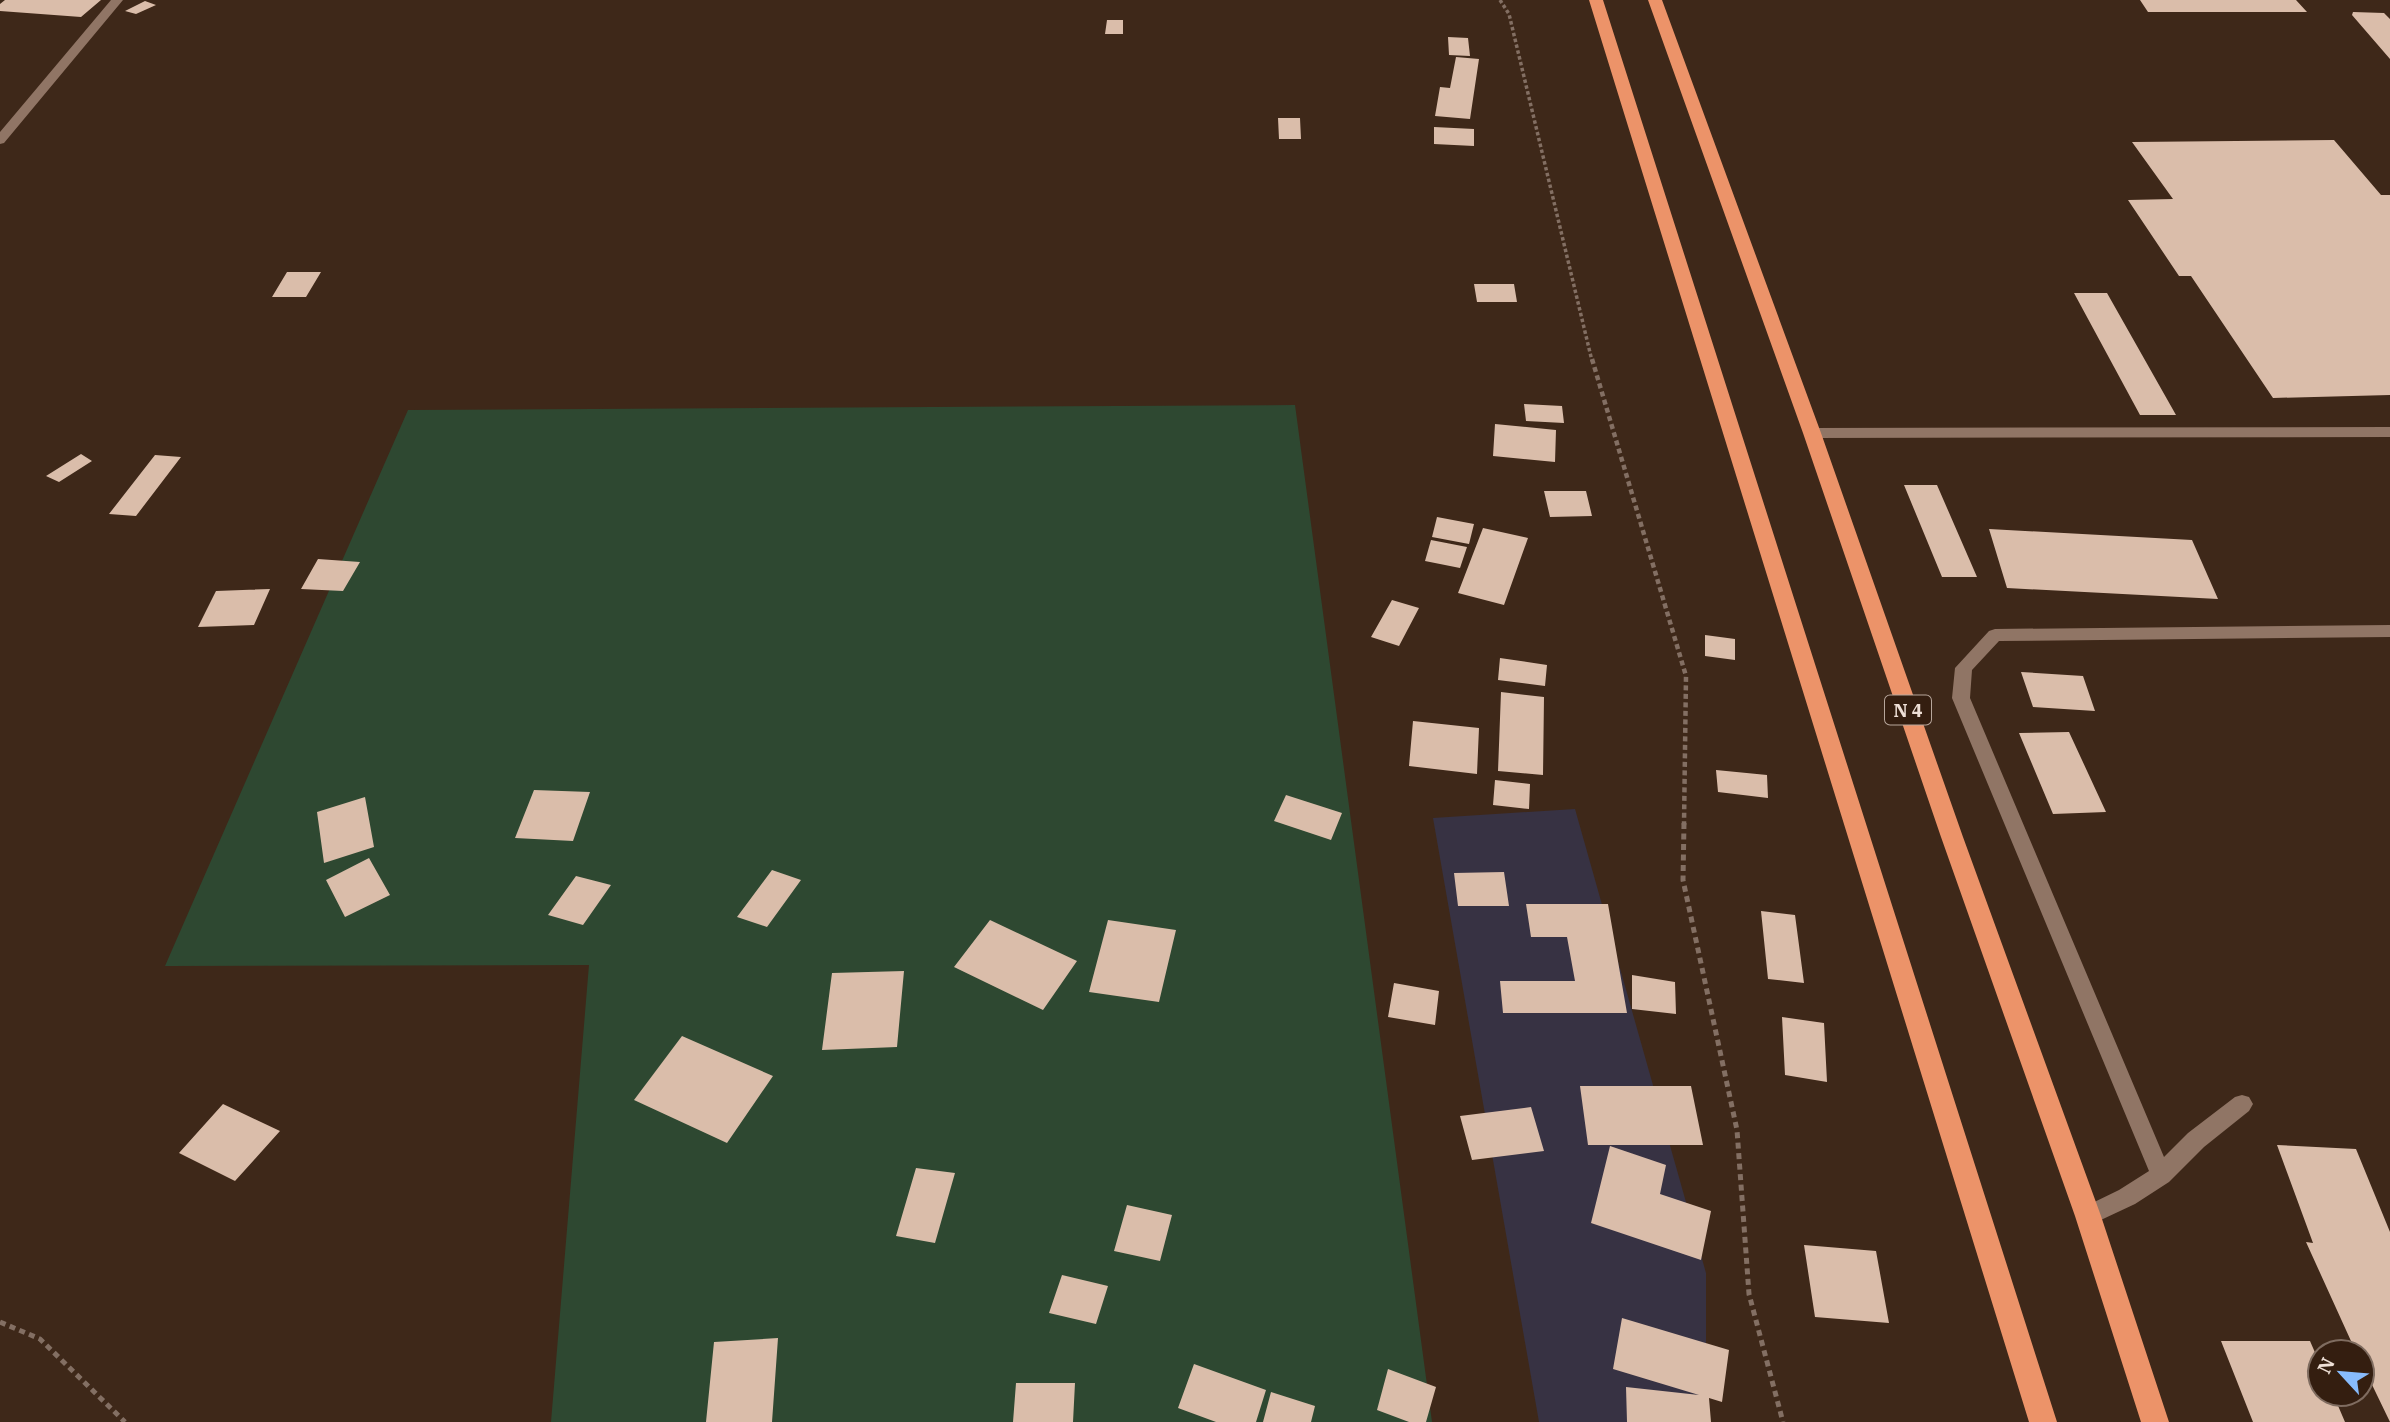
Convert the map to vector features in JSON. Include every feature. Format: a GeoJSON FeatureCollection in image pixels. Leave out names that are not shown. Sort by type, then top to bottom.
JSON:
{"type":"FeatureCollection","features":[{"type":"Feature","properties":{"kind":"highway"},"geometry":{"type":"LineString","coordinates":[[1597,0],[2043,1422]]}},
{"type":"Feature","properties":{"kind":"highway","name":"N 4"},"geometry":{"type":"LineString","coordinates":[[1655,0],[1812,433],[2088,1216],[2155,1422]]}},
{"type":"Feature","properties":{"kind":"street"},"geometry":{"type":"LineString","coordinates":[[0,141],[117,0]]}},
{"type":"Feature","properties":{"kind":"street"},"geometry":{"type":"LineString","coordinates":[[1812,433],[2390,432]]}},
{"type":"Feature","properties":{"kind":"street"},"geometry":{"type":"LineString","coordinates":[[2161,1175],[1961,698],[1964,668],[1995,635],[2390,631]]}},
{"type":"Feature","properties":{"kind":"street"},"geometry":{"type":"LineString","coordinates":[[2088,1216],[2127,1197],[2161,1175],[2196,1140],[2242,1104]]}},
{"type":"Feature","properties":{"kind":"path"},"geometry":{"type":"LineString","coordinates":[[1500,0],[1508,14],[1586,340],[1686,676],[1683,880],[1737,1130],[1749,1294],[1783,1422]]}},
{"type":"Feature","properties":{"kind":"path"},"geometry":{"type":"LineString","coordinates":[[0,1322],[40,1339],[125,1422]]}},
{"type":"Feature","properties":{"kind":"shaded area"},"geometry":{"type":"Polygon","coordinates":[[[1575,809],[1706,1273],[1706,1422],[1539,1422],[1433,818],[1575,809]]]}},
{"type":"Feature","properties":{"kind":"green space"},"geometry":{"type":"Polygon","coordinates":[[[1295,405],[1432,1422],[551,1422],[589,965],[165,966],[408,410],[1295,405]]]}},
{"type":"Feature","properties":{"kind":"building"},"geometry":{"type":"Polygon","coordinates":[[[5,0],[101,0],[81,17],[0,11],[0,4],[5,0]]]}},
{"type":"Feature","properties":{"kind":"building"},"geometry":{"type":"Polygon","coordinates":[[[2140,0],[2296,0],[2307,12],[2148,12],[2140,0]]]}},
{"type":"Feature","properties":{"kind":"building"},"geometry":{"type":"Polygon","coordinates":[[[145,1],[156,5],[136,14],[125,11],[145,1]]]}},
{"type":"Feature","properties":{"kind":"building"},"geometry":{"type":"Polygon","coordinates":[[[2353,12],[2384,13],[2390,19],[2390,59],[2352,15],[2353,12]]]}},
{"type":"Feature","properties":{"kind":"building"},"geometry":{"type":"Polygon","coordinates":[[[1107,20],[1123,20],[1123,34],[1105,34],[1107,20]]]}},
{"type":"Feature","properties":{"kind":"building"},"geometry":{"type":"Polygon","coordinates":[[[1448,37],[1468,38],[1470,56],[1449,55],[1448,37]]]}},
{"type":"Feature","properties":{"kind":"building"},"geometry":{"type":"Polygon","coordinates":[[[1456,57],[1479,59],[1470,119],[1435,116],[1440,87],[1450,88],[1456,57]]]}},
{"type":"Feature","properties":{"kind":"building"},"geometry":{"type":"Polygon","coordinates":[[[1278,118],[1300,118],[1301,139],[1279,139],[1278,118]]]}},
{"type":"Feature","properties":{"kind":"building"},"geometry":{"type":"Polygon","coordinates":[[[1434,127],[1474,129],[1474,146],[1434,144],[1434,127]]]}},
{"type":"Feature","properties":{"kind":"building"},"geometry":{"type":"Polygon","coordinates":[[[2334,140],[2381,195],[2390,195],[2390,395],[2273,398],[2191,276],[2179,276],[2128,200],[2173,199],[2132,142],[2334,140]]]}},
{"type":"Feature","properties":{"kind":"building"},"geometry":{"type":"Polygon","coordinates":[[[287,272],[321,272],[306,297],[272,297],[287,272]]]}},
{"type":"Feature","properties":{"kind":"building"},"geometry":{"type":"Polygon","coordinates":[[[1474,284],[1514,284],[1517,302],[1477,302],[1474,284]]]}},
{"type":"Feature","properties":{"kind":"building"},"geometry":{"type":"Polygon","coordinates":[[[2074,293],[2107,293],[2176,415],[2140,415],[2074,293]]]}},
{"type":"Feature","properties":{"kind":"building"},"geometry":{"type":"Polygon","coordinates":[[[1524,404],[1562,406],[1564,423],[1526,421],[1524,404]]]}},
{"type":"Feature","properties":{"kind":"building"},"geometry":{"type":"Polygon","coordinates":[[[1495,424],[1556,430],[1555,462],[1493,456],[1495,424]]]}},
{"type":"Feature","properties":{"kind":"building"},"geometry":{"type":"Polygon","coordinates":[[[81,454],[92,461],[59,482],[46,476],[81,454]]]}},
{"type":"Feature","properties":{"kind":"building"},"geometry":{"type":"Polygon","coordinates":[[[155,455],[181,457],[136,516],[109,514],[155,455]]]}},
{"type":"Feature","properties":{"kind":"building"},"geometry":{"type":"Polygon","coordinates":[[[1904,485],[1937,485],[1977,577],[1942,577],[1904,485]]]}},
{"type":"Feature","properties":{"kind":"building"},"geometry":{"type":"Polygon","coordinates":[[[1544,491],[1586,491],[1592,516],[1550,517],[1544,491]]]}},
{"type":"Feature","properties":{"kind":"building"},"geometry":{"type":"Polygon","coordinates":[[[1437,517],[1474,524],[1469,544],[1432,537],[1437,517]]]}},
{"type":"Feature","properties":{"kind":"building"},"geometry":{"type":"Polygon","coordinates":[[[1483,528],[1528,538],[1504,605],[1458,593],[1483,528]]]}},
{"type":"Feature","properties":{"kind":"building"},"geometry":{"type":"Polygon","coordinates":[[[1989,529],[2192,540],[2218,599],[2007,588],[1989,529]]]}},
{"type":"Feature","properties":{"kind":"building"},"geometry":{"type":"Polygon","coordinates":[[[1431,540],[1467,547],[1460,568],[1425,561],[1431,540]]]}},
{"type":"Feature","properties":{"kind":"building"},"geometry":{"type":"Polygon","coordinates":[[[318,559],[360,562],[343,591],[301,589],[318,559]]]}},
{"type":"Feature","properties":{"kind":"building"},"geometry":{"type":"Polygon","coordinates":[[[270,589],[254,625],[198,627],[216,591],[270,589]]]}},
{"type":"Feature","properties":{"kind":"building"},"geometry":{"type":"Polygon","coordinates":[[[1392,600],[1419,608],[1399,646],[1371,637],[1392,600]]]}},
{"type":"Feature","properties":{"kind":"building"},"geometry":{"type":"Polygon","coordinates":[[[1705,635],[1735,639],[1735,660],[1705,656],[1705,635]]]}},
{"type":"Feature","properties":{"kind":"building"},"geometry":{"type":"Polygon","coordinates":[[[1500,658],[1547,665],[1545,686],[1498,680],[1500,658]]]}},
{"type":"Feature","properties":{"kind":"building"},"geometry":{"type":"Polygon","coordinates":[[[2021,672],[2083,676],[2095,711],[2033,707],[2021,672]]]}},
{"type":"Feature","properties":{"kind":"building"},"geometry":{"type":"Polygon","coordinates":[[[1501,692],[1544,697],[1543,775],[1498,771],[1501,692]]]}},
{"type":"Feature","properties":{"kind":"building"},"geometry":{"type":"Polygon","coordinates":[[[1413,721],[1479,728],[1477,774],[1409,766],[1413,721]]]}},
{"type":"Feature","properties":{"kind":"building"},"geometry":{"type":"Polygon","coordinates":[[[2069,732],[2106,812],[2053,814],[2019,733],[2069,732]]]}},
{"type":"Feature","properties":{"kind":"building"},"geometry":{"type":"Polygon","coordinates":[[[1716,770],[1767,775],[1768,798],[1718,792],[1716,770]]]}},
{"type":"Feature","properties":{"kind":"building"},"geometry":{"type":"Polygon","coordinates":[[[1495,780],[1530,784],[1529,809],[1493,805],[1495,780]]]}},
{"type":"Feature","properties":{"kind":"building"},"geometry":{"type":"Polygon","coordinates":[[[534,790],[590,792],[573,841],[515,838],[534,790]]]}},
{"type":"Feature","properties":{"kind":"building"},"geometry":{"type":"Polygon","coordinates":[[[1286,795],[1342,813],[1331,840],[1274,821],[1286,795]]]}},
{"type":"Feature","properties":{"kind":"building"},"geometry":{"type":"Polygon","coordinates":[[[365,797],[374,847],[324,863],[317,812],[365,797]]]}},
{"type":"Feature","properties":{"kind":"building"},"geometry":{"type":"Polygon","coordinates":[[[369,858],[390,895],[345,917],[326,880],[369,858]]]}},
{"type":"Feature","properties":{"kind":"building"},"geometry":{"type":"Polygon","coordinates":[[[772,870],[801,880],[767,927],[737,917],[772,870]]]}},
{"type":"Feature","properties":{"kind":"building"},"geometry":{"type":"Polygon","coordinates":[[[1504,872],[1509,906],[1458,906],[1454,873],[1504,872]]]}},
{"type":"Feature","properties":{"kind":"building"},"geometry":{"type":"Polygon","coordinates":[[[576,876],[611,885],[583,925],[548,915],[576,876]]]}},
{"type":"Feature","properties":{"kind":"building"},"geometry":{"type":"Polygon","coordinates":[[[1526,904],[1608,904],[1627,1013],[1503,1013],[1500,981],[1575,981],[1567,937],[1531,937],[1526,904]]]}},
{"type":"Feature","properties":{"kind":"building"},"geometry":{"type":"Polygon","coordinates":[[[1761,911],[1795,915],[1804,983],[1768,979],[1761,911]]]}},
{"type":"Feature","properties":{"kind":"building"},"geometry":{"type":"Polygon","coordinates":[[[990,920],[1077,961],[1043,1010],[954,967],[990,920]]]}},
{"type":"Feature","properties":{"kind":"building"},"geometry":{"type":"Polygon","coordinates":[[[1108,920],[1176,930],[1159,1002],[1089,992],[1108,920]]]}},
{"type":"Feature","properties":{"kind":"building"},"geometry":{"type":"Polygon","coordinates":[[[904,971],[897,1047],[822,1050],[832,973],[904,971]]]}},
{"type":"Feature","properties":{"kind":"building"},"geometry":{"type":"Polygon","coordinates":[[[1632,975],[1675,982],[1676,1014],[1632,1009],[1632,975]]]}},
{"type":"Feature","properties":{"kind":"building"},"geometry":{"type":"Polygon","coordinates":[[[1394,983],[1439,991],[1435,1025],[1388,1017],[1394,983]]]}},
{"type":"Feature","properties":{"kind":"building"},"geometry":{"type":"Polygon","coordinates":[[[1782,1017],[1824,1023],[1827,1082],[1785,1075],[1782,1017]]]}},
{"type":"Feature","properties":{"kind":"building"},"geometry":{"type":"Polygon","coordinates":[[[682,1036],[773,1076],[727,1143],[634,1100],[682,1036]]]}},
{"type":"Feature","properties":{"kind":"building"},"geometry":{"type":"Polygon","coordinates":[[[1580,1086],[1691,1086],[1703,1145],[1588,1145],[1580,1086]]]}},
{"type":"Feature","properties":{"kind":"building"},"geometry":{"type":"Polygon","coordinates":[[[223,1104],[280,1131],[235,1181],[179,1153],[223,1104]]]}},
{"type":"Feature","properties":{"kind":"building"},"geometry":{"type":"Polygon","coordinates":[[[1531,1107],[1544,1151],[1472,1160],[1460,1116],[1531,1107]]]}},
{"type":"Feature","properties":{"kind":"building"},"geometry":{"type":"Polygon","coordinates":[[[2277,1145],[2356,1149],[2390,1232],[2390,1422],[2376,1393],[2376,1338],[2350,1338],[2306,1242],[2313,1243],[2277,1145]]]}},
{"type":"Feature","properties":{"kind":"building"},"geometry":{"type":"Polygon","coordinates":[[[1610,1146],[1666,1165],[1660,1194],[1711,1211],[1701,1260],[1591,1223],[1610,1146]]]}},
{"type":"Feature","properties":{"kind":"building"},"geometry":{"type":"Polygon","coordinates":[[[916,1168],[955,1173],[935,1243],[896,1236],[916,1168]]]}},
{"type":"Feature","properties":{"kind":"building"},"geometry":{"type":"Polygon","coordinates":[[[1127,1205],[1172,1215],[1160,1261],[1114,1251],[1127,1205]]]}},
{"type":"Feature","properties":{"kind":"building"},"geometry":{"type":"Polygon","coordinates":[[[1804,1245],[1876,1251],[1889,1323],[1815,1317],[1804,1245]]]}},
{"type":"Feature","properties":{"kind":"building"},"geometry":{"type":"Polygon","coordinates":[[[1062,1275],[1108,1286],[1096,1324],[1049,1313],[1062,1275]]]}},
{"type":"Feature","properties":{"kind":"building"},"geometry":{"type":"Polygon","coordinates":[[[1622,1318],[1729,1350],[1722,1402],[1709,1398],[1711,1422],[1627,1422],[1626,1387],[1699,1395],[1613,1369],[1622,1318]]]}},
{"type":"Feature","properties":{"kind":"building"},"geometry":{"type":"Polygon","coordinates":[[[778,1338],[772,1422],[706,1422],[714,1342],[778,1338]]]}},
{"type":"Feature","properties":{"kind":"building"},"geometry":{"type":"Polygon","coordinates":[[[2221,1341],[2306,1341],[2306,1408],[2339,1408],[2345,1422],[2253,1422],[2221,1341]]]}},
{"type":"Feature","properties":{"kind":"building"},"geometry":{"type":"Polygon","coordinates":[[[1194,1364],[1266,1390],[1256,1422],[1216,1422],[1178,1408],[1194,1364]]]}},
{"type":"Feature","properties":{"kind":"building"},"geometry":{"type":"Polygon","coordinates":[[[1388,1369],[1436,1387],[1426,1422],[1409,1422],[1377,1410],[1388,1369]]]}},
{"type":"Feature","properties":{"kind":"building"},"geometry":{"type":"Polygon","coordinates":[[[1016,1383],[1075,1383],[1073,1422],[1013,1422],[1016,1383]]]}},
{"type":"Feature","properties":{"kind":"building"},"geometry":{"type":"Polygon","coordinates":[[[1271,1392],[1315,1406],[1311,1422],[1263,1422],[1271,1392]]]}}]}
